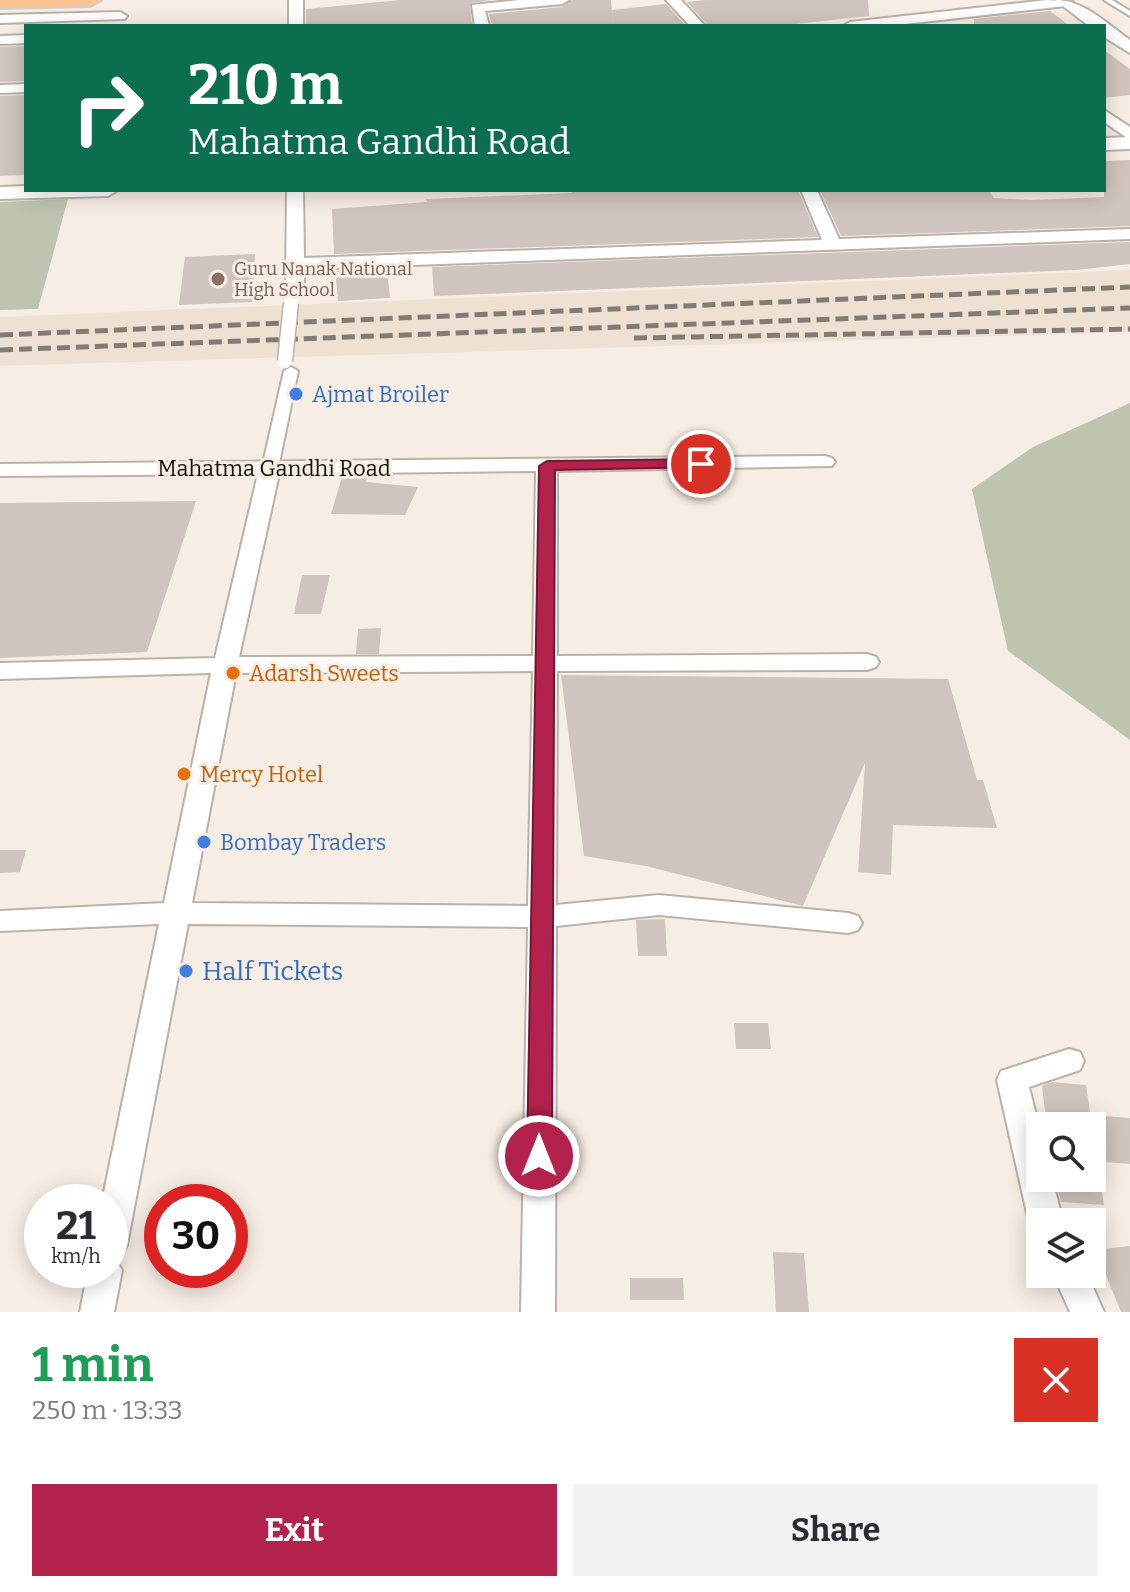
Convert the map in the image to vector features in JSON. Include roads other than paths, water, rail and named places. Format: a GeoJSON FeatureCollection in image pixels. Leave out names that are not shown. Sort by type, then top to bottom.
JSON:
{"type":"FeatureCollection","features":[{"type":"Feature","properties":{"kind":"highway"},"geometry":{"type":"LineString","coordinates":[[0,2],[40,11],[90,0]]}},
{"type":"Feature","properties":{"kind":"street"},"geometry":{"type":"LineString","coordinates":[[0,19],[40,11],[119,21],[122,0]]}},
{"type":"Feature","properties":{"kind":"street"},"geometry":{"type":"LineString","coordinates":[[296,0],[296,24]]}},
{"type":"Feature","properties":{"kind":"street"},"geometry":{"type":"LineString","coordinates":[[481,24],[477,8],[562,0]]}},
{"type":"Feature","properties":{"kind":"street"},"geometry":{"type":"LineString","coordinates":[[673,0],[696,24]]}},
{"type":"Feature","properties":{"kind":"street"},"geometry":{"type":"LineString","coordinates":[[859,24],[901,15],[1065,1],[1097,24]]}},
{"type":"Feature","properties":{"kind":"street"},"geometry":{"type":"LineString","coordinates":[[1106,31],[1130,48]]}},
{"type":"Feature","properties":{"kind":"street"},"geometry":{"type":"LineString","coordinates":[[0,40],[24,39]]}},
{"type":"Feature","properties":{"kind":"street"},"geometry":{"type":"LineString","coordinates":[[0,89],[24,88]]}},
{"type":"Feature","properties":{"kind":"street"},"geometry":{"type":"LineString","coordinates":[[1106,117],[1130,135]]}},
{"type":"Feature","properties":{"kind":"street"},"geometry":{"type":"LineString","coordinates":[[1106,144],[1130,143]]}},
{"type":"Feature","properties":{"kind":"street"},"geometry":{"type":"LineString","coordinates":[[0,193],[36,192]]}},
{"type":"Feature","properties":{"kind":"street"},"geometry":{"type":"LineString","coordinates":[[295,192],[295,284]]}},
{"type":"Feature","properties":{"kind":"street"},"geometry":{"type":"LineString","coordinates":[[810,192],[832,244]]}},
{"type":"Feature","properties":{"kind":"street"},"geometry":{"type":"LineString","coordinates":[[295,264],[1130,234]]}},
{"type":"Feature","properties":{"kind":"street"},"geometry":{"type":"LineString","coordinates":[[122,1184],[225,665],[270,468],[288,366],[291,303]]}},
{"type":"Feature","properties":{"kind":"street","name":"Mahatma Gandhi Road"},"geometry":{"type":"LineString","coordinates":[[0,470],[825,462]]}},
{"type":"Feature","properties":{"kind":"street"},"geometry":{"type":"LineString","coordinates":[[538,1312],[547,466]]}},
{"type":"Feature","properties":{"kind":"street"},"geometry":{"type":"LineString","coordinates":[[0,671],[225,665],[867,662]]}},
{"type":"Feature","properties":{"kind":"street"},"geometry":{"type":"LineString","coordinates":[[0,921],[176,913],[542,917],[659,905],[848,923]]}},
{"type":"Feature","properties":{"kind":"street"},"geometry":{"type":"LineString","coordinates":[[1043,1208],[1012,1080],[1069,1061]]}},
{"type":"Feature","properties":{"kind":"street"},"geometry":{"type":"LineString","coordinates":[[97,1312],[102,1288]]}},
{"type":"Feature","properties":{"kind":"street"},"geometry":{"type":"LineString","coordinates":[[1076,1288],[1087,1312]]}},
{"type":"Feature","properties":{"kind":"lane"},"geometry":{"type":"LineString","coordinates":[[1107,0],[1130,14]]}},
{"type":"Feature","properties":{"kind":"railway"},"geometry":{"type":"LineString","coordinates":[[0,335],[1130,287]]}},
{"type":"Feature","properties":{"kind":"railway"},"geometry":{"type":"LineString","coordinates":[[0,350],[1130,308]]}},
{"type":"Feature","properties":{"kind":"railway"},"geometry":{"type":"LineString","coordinates":[[634,338],[1130,329]]}},
{"type":"Feature","properties":{"kind":"place","name":"Guru Nanak National High School"},"geometry":{"type":"Point","coordinates":[218,279]}},
{"type":"Feature","properties":{"kind":"place","name":"Ajmat Broiler"},"geometry":{"type":"Point","coordinates":[296,394]}},
{"type":"Feature","properties":{"kind":"place","name":"Adarsh Sweets"},"geometry":{"type":"Point","coordinates":[233,673]}},
{"type":"Feature","properties":{"kind":"place","name":"Mercy Hotel"},"geometry":{"type":"Point","coordinates":[184,774]}},
{"type":"Feature","properties":{"kind":"place","name":"Bombay Traders"},"geometry":{"type":"Point","coordinates":[204,842]}},
{"type":"Feature","properties":{"kind":"place","name":"Half Tickets"},"geometry":{"type":"Point","coordinates":[186,971]}}]}
